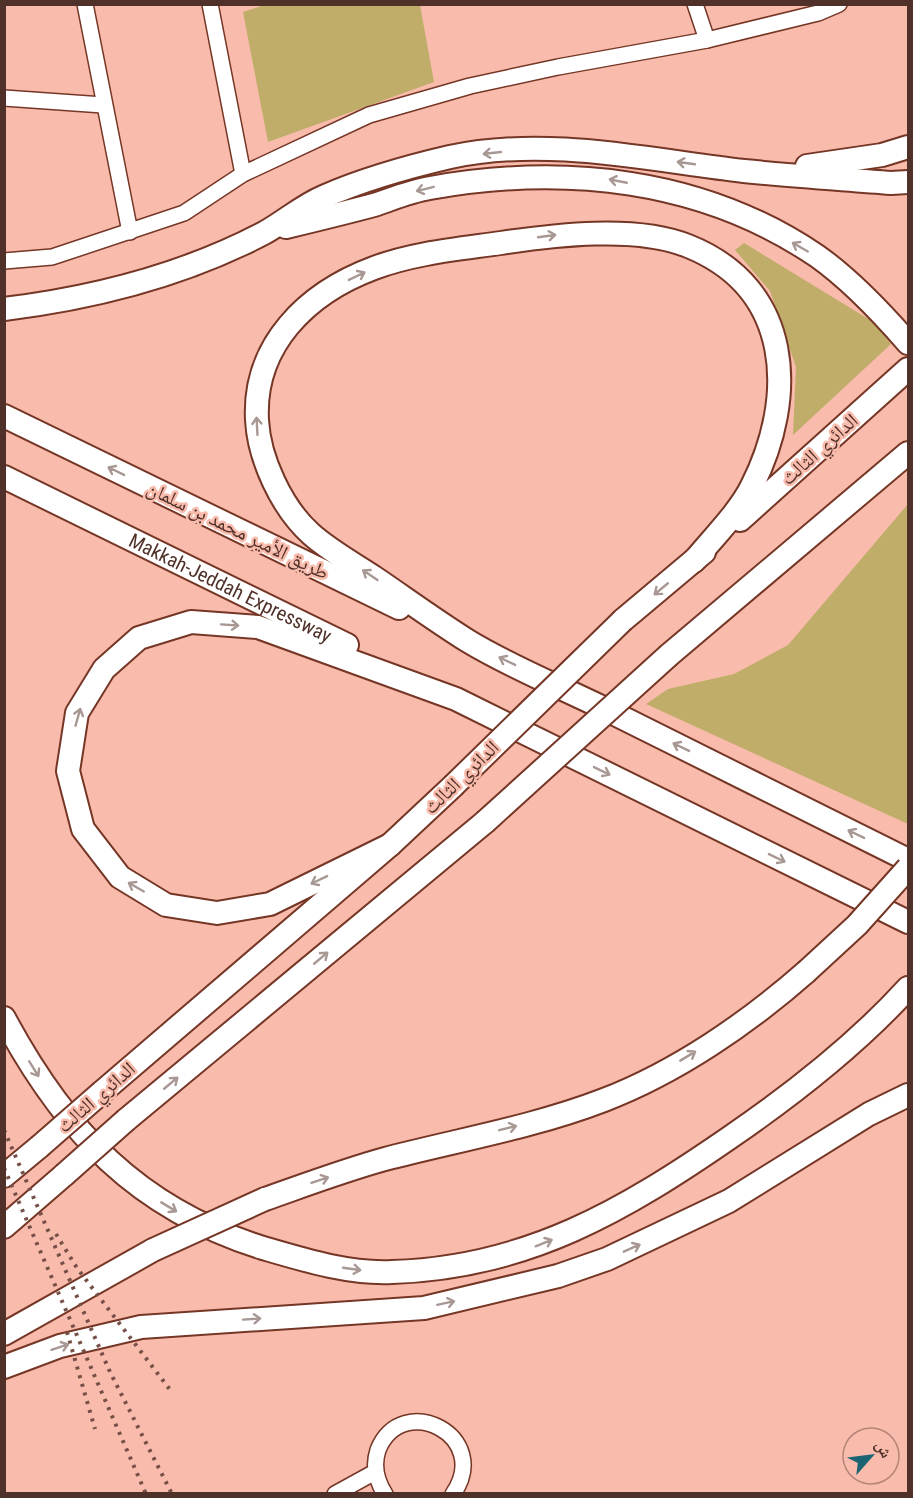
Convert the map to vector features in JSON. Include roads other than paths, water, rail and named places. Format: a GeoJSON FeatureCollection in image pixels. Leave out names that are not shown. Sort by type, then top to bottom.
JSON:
{"type":"FeatureCollection","features":[{"type":"Feature","properties":{"kind":"highway"},"geometry":{"type":"LineString","coordinates":[[744,171],[830,163],[882,155],[909,147]]}},
{"type":"Feature","properties":{"kind":"highway"},"geometry":{"type":"LineString","coordinates":[[264,233],[321,198],[386,174],[453,157],[512,151],[576,151],[744,171],[891,183],[909,182]]}},
{"type":"Feature","properties":{"kind":"highway"},"geometry":{"type":"LineString","coordinates":[[4,309],[45,304],[157,278],[264,233],[428,188],[524,177],[610,179],[661,189],[714,206],[764,226],[816,256],[848,281],[909,343]]}},
{"type":"Feature","properties":{"kind":"highway"},"geometry":{"type":"LineString","coordinates":[[694,561],[751,489],[777,420],[780,360],[773,327],[752,292],[726,266],[686,245],[635,236],[566,234],[429,254],[374,268],[330,290],[294,319],[268,352],[256,396],[258,444],[275,485],[310,533],[471,643],[909,860]]}},
{"type":"Feature","properties":{"kind":"highway","name":"الدائري الثالث"},"geometry":{"type":"LineString","coordinates":[[4,1176],[390,845],[623,620],[694,561],[909,369]]}},
{"type":"Feature","properties":{"kind":"highway","name":"طريق الأمير محمد بن سلمان"},"geometry":{"type":"LineString","coordinates":[[4,416],[471,643]]}},
{"type":"Feature","properties":{"kind":"highway","name":"الدائري الثالث"},"geometry":{"type":"LineString","coordinates":[[4,1227],[126,1120],[485,822],[669,655],[909,453]]}},
{"type":"Feature","properties":{"kind":"highway","name":"Makkah-Jeddah Expressway"},"geometry":{"type":"LineString","coordinates":[[4,477],[456,699]]}},
{"type":"Feature","properties":{"kind":"highway"},"geometry":{"type":"LineString","coordinates":[[390,845],[270,904],[217,913],[166,905],[120,877],[82,829],[68,771],[77,713],[104,669],[139,638],[191,622],[258,627],[456,699],[909,922]]}},
{"type":"Feature","properties":{"kind":"highway"},"geometry":{"type":"LineString","coordinates":[[4,1334],[153,1250],[265,1199],[382,1160],[555,1117],[606,1099],[658,1074],[722,1035],[779,996],[857,925],[909,868]]}},
{"type":"Feature","properties":{"kind":"highway"},"geometry":{"type":"LineString","coordinates":[[4,1018],[54,1100],[110,1164],[145,1192],[194,1221],[241,1241],[319,1263],[390,1273],[491,1260],[531,1248],[618,1210],[693,1163],[792,1095],[909,988]]}},
{"type":"Feature","properties":{"kind":"highway"},"geometry":{"type":"LineString","coordinates":[[4,1367],[60,1347],[141,1328],[264,1318],[352,1315],[424,1308],[558,1276],[607,1259],[729,1201],[869,1114],[909,1095]]}},
{"type":"Feature","properties":{"kind":"street"},"geometry":{"type":"LineString","coordinates":[[85,4],[130,232]]}},
{"type":"Feature","properties":{"kind":"street"},"geometry":{"type":"LineString","coordinates":[[695,4],[707,40]]}},
{"type":"Feature","properties":{"kind":"street"},"geometry":{"type":"LineString","coordinates":[[4,261],[52,257],[184,213],[243,174],[369,115],[471,86],[558,67],[707,40],[839,4]]}},
{"type":"Feature","properties":{"kind":"street"},"geometry":{"type":"LineString","coordinates":[[214,6],[243,174]]}},
{"type":"Feature","properties":{"kind":"street"},"geometry":{"type":"LineString","coordinates":[[4,98],[104,105]]}},
{"type":"Feature","properties":{"kind":"street"},"geometry":{"type":"LineString","coordinates":[[385,1494],[375,1472],[376,1457],[381,1443],[391,1432],[404,1424],[418,1421],[433,1424],[446,1431],[456,1442],[462,1455],[463,1470],[458,1491]]}},
{"type":"Feature","properties":{"kind":"street"},"geometry":{"type":"LineString","coordinates":[[335,1494],[375,1472]]}},
{"type":"Feature","properties":{"kind":"railway"},"geometry":{"type":"LineString","coordinates":[[4,1130],[110,1372],[172,1494]]}},
{"type":"Feature","properties":{"kind":"railway"},"geometry":{"type":"LineString","coordinates":[[4,1168],[146,1494]]}},
{"type":"Feature","properties":{"kind":"railway"},"geometry":{"type":"LineString","coordinates":[[56,1234],[77,1268],[171,1391]]}},
{"type":"Feature","properties":{"kind":"railway"},"geometry":{"type":"LineString","coordinates":[[67,1332],[95,1429]]}}]}
